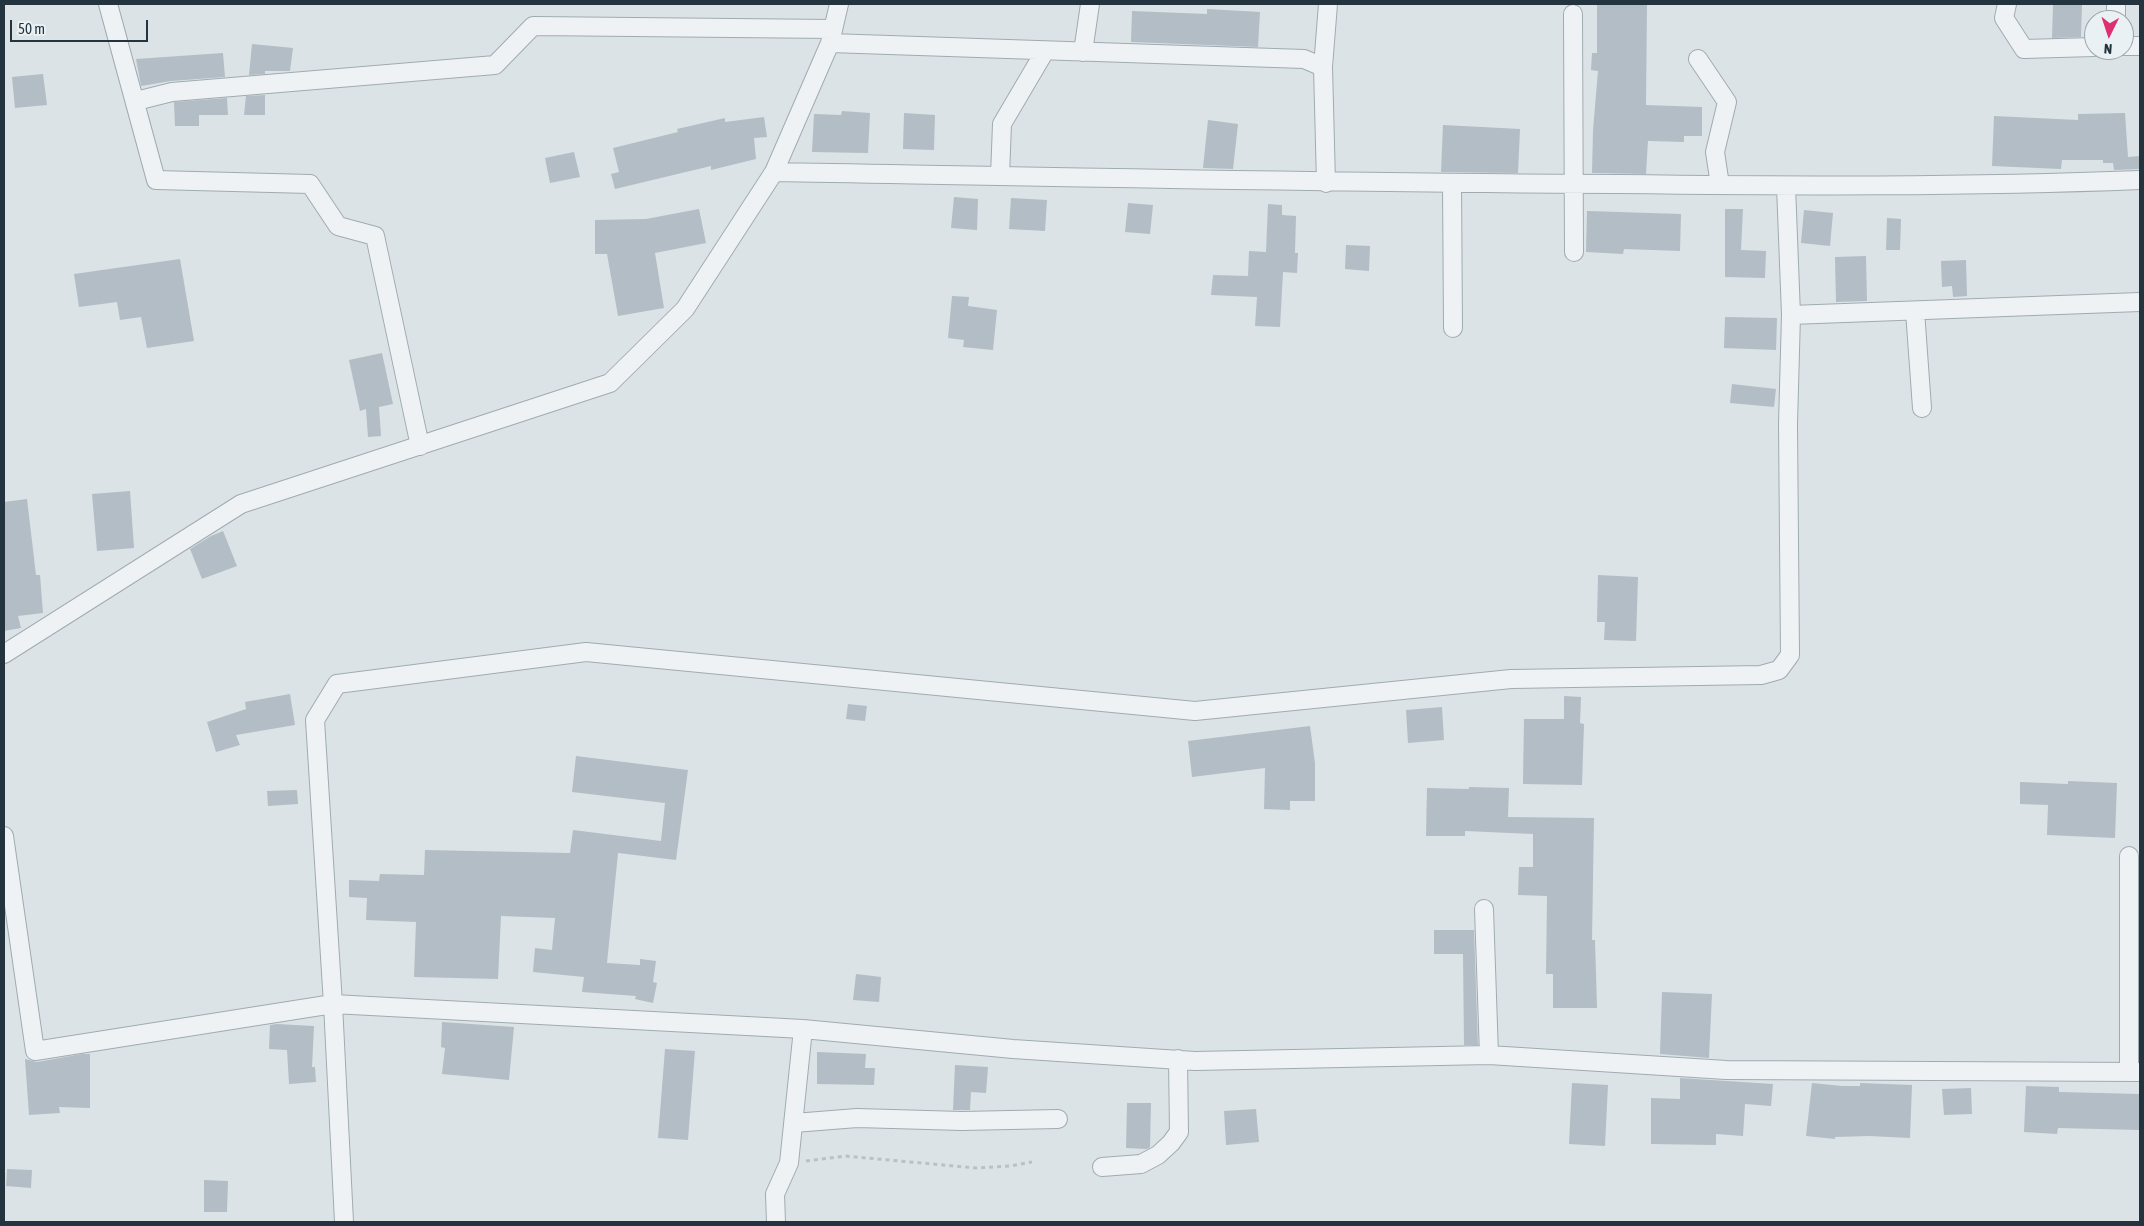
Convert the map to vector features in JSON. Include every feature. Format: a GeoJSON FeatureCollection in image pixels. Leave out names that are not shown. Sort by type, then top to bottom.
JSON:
{"type":"FeatureCollection","features":[{"type":"Feature","properties":{"kind":"street"},"geometry":{"type":"LineString","coordinates":[[108,4],[156,180],[310,184],[338,226],[375,236],[420,446]]}},
{"type":"Feature","properties":{"kind":"street"},"geometry":{"type":"LineString","coordinates":[[4,654],[242,504],[610,383],[685,308],[774,172],[832,36],[838,4]]}},
{"type":"Feature","properties":{"kind":"street"},"geometry":{"type":"LineString","coordinates":[[1083,52],[1090,4]]}},
{"type":"Feature","properties":{"kind":"street"},"geometry":{"type":"LineString","coordinates":[[1326,183],[1323,66],[1328,4]]}},
{"type":"Feature","properties":{"kind":"street"},"geometry":{"type":"LineString","coordinates":[[2007,4],[2004,18],[2024,49],[2084,47]]}},
{"type":"Feature","properties":{"kind":"street"},"geometry":{"type":"LineString","coordinates":[[1574,14],[1574,252]]}},
{"type":"Feature","properties":{"kind":"street"},"geometry":{"type":"LineString","coordinates":[[136,101],[172,92],[495,65],[533,26],[832,36],[1045,51],[1304,59],[1323,66]]}},
{"type":"Feature","properties":{"kind":"street"},"geometry":{"type":"LineString","coordinates":[[1000,176],[1002,124],[1045,51]]}},
{"type":"Feature","properties":{"kind":"street"},"geometry":{"type":"LineString","coordinates":[[1698,59],[1727,102],[1715,152],[1720,185]]}},
{"type":"Feature","properties":{"kind":"street"},"geometry":{"type":"LineString","coordinates":[[774,172],[1326,183],[1786,186],[2046,184],[2140,180]]}},
{"type":"Feature","properties":{"kind":"street"},"geometry":{"type":"LineString","coordinates":[[1452,183],[1453,328]]}},
{"type":"Feature","properties":{"kind":"street"},"geometry":{"type":"LineString","coordinates":[[344,1222],[333,1004],[315,720],[337,684],[586,652],[1195,711],[1510,679],[1761,675],[1779,670],[1790,655],[1788,424],[1791,315],[1786,186]]}},
{"type":"Feature","properties":{"kind":"street"},"geometry":{"type":"LineString","coordinates":[[1791,315],[2140,302]]}},
{"type":"Feature","properties":{"kind":"street"},"geometry":{"type":"LineString","coordinates":[[1915,311],[1922,408]]}},
{"type":"Feature","properties":{"kind":"street"},"geometry":{"type":"LineString","coordinates":[[4,836],[35,1051],[333,1004],[803,1029],[1013,1049],[1178,1060],[1489,1055],[1726,1070],[2135,1072],[2129,856]]}},
{"type":"Feature","properties":{"kind":"street"},"geometry":{"type":"LineString","coordinates":[[1484,909],[1489,1055]]}},
{"type":"Feature","properties":{"kind":"street"},"geometry":{"type":"LineString","coordinates":[[776,1222],[775,1194],[789,1163],[803,1029]]}},
{"type":"Feature","properties":{"kind":"street"},"geometry":{"type":"LineString","coordinates":[[1102,1166],[1141,1164],[1158,1155],[1171,1143],[1179,1132],[1178,1060]]}},
{"type":"Feature","properties":{"kind":"street"},"geometry":{"type":"LineString","coordinates":[[794,1123],[857,1118],[962,1121],[1058,1119]]}},
{"type":"Feature","properties":{"kind":"path"},"geometry":{"type":"LineString","coordinates":[[789,1163],[845,1156],[976,1168],[1010,1166],[1032,1162]]}},
{"type":"Feature","properties":{"kind":"building"},"geometry":{"type":"Polygon","coordinates":[[[1597,4],[1647,4],[1646,105],[1702,107],[1702,136],[1684,136],[1684,142],[1648,141],[1646,174],[1592,173],[1593,130],[1598,71],[1591,70],[1592,53],[1597,53],[1597,4]]]}},
{"type":"Feature","properties":{"kind":"building"},"geometry":{"type":"Polygon","coordinates":[[[2053,4],[2082,4],[2081,37],[2052,38],[2053,4]]]}},
{"type":"Feature","properties":{"kind":"building"},"geometry":{"type":"Polygon","coordinates":[[[1207,9],[1260,12],[1258,47],[1131,42],[1132,11],[1207,14],[1207,9]]]}},
{"type":"Feature","properties":{"kind":"building"},"geometry":{"type":"Polygon","coordinates":[[[252,44],[293,48],[290,71],[265,71],[265,74],[249,75],[252,44]]]}},
{"type":"Feature","properties":{"kind":"building"},"geometry":{"type":"Polygon","coordinates":[[[223,53],[225,77],[171,81],[141,86],[136,59],[223,53]]]}},
{"type":"Feature","properties":{"kind":"building"},"geometry":{"type":"Polygon","coordinates":[[[43,74],[47,105],[15,108],[12,77],[43,74]]]}},
{"type":"Feature","properties":{"kind":"building"},"geometry":{"type":"Polygon","coordinates":[[[265,95],[265,115],[244,115],[246,96],[265,95]]]}},
{"type":"Feature","properties":{"kind":"building"},"geometry":{"type":"Polygon","coordinates":[[[227,98],[228,115],[199,115],[199,126],[175,126],[174,102],[227,98]]]}},
{"type":"Feature","properties":{"kind":"building"},"geometry":{"type":"Polygon","coordinates":[[[842,111],[870,113],[868,153],[812,152],[814,114],[841,115],[842,111]]]}},
{"type":"Feature","properties":{"kind":"building"},"geometry":{"type":"Polygon","coordinates":[[[904,113],[935,115],[934,150],[903,149],[904,113]]]}},
{"type":"Feature","properties":{"kind":"building"},"geometry":{"type":"Polygon","coordinates":[[[2125,113],[2128,157],[2140,156],[2140,169],[2114,170],[2113,163],[2103,163],[2103,160],[2062,160],[2061,169],[1992,166],[1994,116],[2078,120],[2078,114],[2125,113]]]}},
{"type":"Feature","properties":{"kind":"building"},"geometry":{"type":"Polygon","coordinates":[[[764,117],[767,137],[754,138],[756,159],[711,170],[711,166],[615,189],[611,174],[619,172],[613,148],[678,132],[677,129],[725,118],[725,122],[764,117]]]}},
{"type":"Feature","properties":{"kind":"building"},"geometry":{"type":"Polygon","coordinates":[[[1208,120],[1238,124],[1233,169],[1203,168],[1208,120]]]}},
{"type":"Feature","properties":{"kind":"building"},"geometry":{"type":"Polygon","coordinates":[[[1443,125],[1520,129],[1518,173],[1441,172],[1443,125]]]}},
{"type":"Feature","properties":{"kind":"building"},"geometry":{"type":"Polygon","coordinates":[[[574,152],[580,177],[550,183],[545,158],[574,152]]]}},
{"type":"Feature","properties":{"kind":"building"},"geometry":{"type":"Polygon","coordinates":[[[954,197],[978,199],[977,230],[951,228],[954,197]]]}},
{"type":"Feature","properties":{"kind":"building"},"geometry":{"type":"Polygon","coordinates":[[[1011,198],[1047,200],[1045,231],[1009,229],[1011,198]]]}},
{"type":"Feature","properties":{"kind":"building"},"geometry":{"type":"Polygon","coordinates":[[[1128,203],[1153,205],[1150,234],[1125,232],[1128,203]]]}},
{"type":"Feature","properties":{"kind":"building"},"geometry":{"type":"Polygon","coordinates":[[[1268,204],[1282,205],[1282,215],[1296,216],[1295,253],[1298,253],[1297,273],[1283,272],[1280,327],[1255,326],[1257,297],[1211,295],[1213,275],[1248,276],[1249,251],[1266,252],[1268,204]]]}},
{"type":"Feature","properties":{"kind":"building"},"geometry":{"type":"Polygon","coordinates":[[[699,209],[706,243],[655,253],[664,308],[618,316],[607,254],[595,254],[595,220],[646,219],[699,209]]]}},
{"type":"Feature","properties":{"kind":"building"},"geometry":{"type":"Polygon","coordinates":[[[1725,209],[1743,209],[1741,250],[1766,251],[1765,278],[1725,277],[1725,209]]]}},
{"type":"Feature","properties":{"kind":"building"},"geometry":{"type":"Polygon","coordinates":[[[1804,210],[1833,213],[1830,246],[1801,243],[1804,210]]]}},
{"type":"Feature","properties":{"kind":"building"},"geometry":{"type":"Polygon","coordinates":[[[1587,211],[1681,214],[1680,251],[1624,249],[1623,254],[1586,252],[1587,211]]]}},
{"type":"Feature","properties":{"kind":"building"},"geometry":{"type":"Polygon","coordinates":[[[1887,218],[1901,219],[1900,250],[1886,250],[1887,218]]]}},
{"type":"Feature","properties":{"kind":"building"},"geometry":{"type":"Polygon","coordinates":[[[1346,245],[1370,246],[1369,271],[1345,269],[1346,245]]]}},
{"type":"Feature","properties":{"kind":"building"},"geometry":{"type":"Polygon","coordinates":[[[1866,256],[1867,301],[1836,302],[1835,257],[1866,256]]]}},
{"type":"Feature","properties":{"kind":"building"},"geometry":{"type":"Polygon","coordinates":[[[180,259],[194,341],[147,348],[141,317],[120,320],[117,302],[79,307],[74,274],[180,259]]]}},
{"type":"Feature","properties":{"kind":"building"},"geometry":{"type":"Polygon","coordinates":[[[1966,260],[1967,296],[1953,297],[1952,286],[1942,287],[1941,261],[1966,260]]]}},
{"type":"Feature","properties":{"kind":"building"},"geometry":{"type":"Polygon","coordinates":[[[952,296],[969,297],[968,306],[997,310],[993,350],[963,347],[964,340],[948,338],[952,296]]]}},
{"type":"Feature","properties":{"kind":"building"},"geometry":{"type":"Polygon","coordinates":[[[1725,317],[1777,318],[1776,350],[1724,348],[1725,317]]]}},
{"type":"Feature","properties":{"kind":"building"},"geometry":{"type":"Polygon","coordinates":[[[382,353],[393,404],[379,407],[381,436],[368,437],[366,409],[360,411],[349,360],[382,353]]]}},
{"type":"Feature","properties":{"kind":"building"},"geometry":{"type":"Polygon","coordinates":[[[1732,384],[1776,389],[1774,407],[1730,403],[1732,384]]]}},
{"type":"Feature","properties":{"kind":"building"},"geometry":{"type":"Polygon","coordinates":[[[130,491],[134,548],[97,551],[92,494],[130,491]]]}},
{"type":"Feature","properties":{"kind":"building"},"geometry":{"type":"Polygon","coordinates":[[[27,499],[36,575],[40,575],[43,613],[18,616],[21,628],[4,631],[4,502],[27,499]]]}},
{"type":"Feature","properties":{"kind":"building"},"geometry":{"type":"Polygon","coordinates":[[[223,531],[237,566],[202,579],[190,549],[223,531]]]}},
{"type":"Feature","properties":{"kind":"building"},"geometry":{"type":"Polygon","coordinates":[[[1598,575],[1638,577],[1636,641],[1604,640],[1605,622],[1597,622],[1598,575]]]}},
{"type":"Feature","properties":{"kind":"building"},"geometry":{"type":"Polygon","coordinates":[[[290,694],[295,725],[236,735],[240,745],[216,752],[207,722],[246,709],[245,702],[290,694]]]}},
{"type":"Feature","properties":{"kind":"building"},"geometry":{"type":"Polygon","coordinates":[[[1564,696],[1581,697],[1580,723],[1584,724],[1582,785],[1523,784],[1524,719],[1564,719],[1564,696]]]}},
{"type":"Feature","properties":{"kind":"building"},"geometry":{"type":"Polygon","coordinates":[[[848,704],[867,706],[865,721],[846,719],[848,704]]]}},
{"type":"Feature","properties":{"kind":"building"},"geometry":{"type":"Polygon","coordinates":[[[1442,707],[1444,740],[1408,743],[1406,710],[1442,707]]]}},
{"type":"Feature","properties":{"kind":"building"},"geometry":{"type":"Polygon","coordinates":[[[1310,726],[1315,763],[1315,801],[1290,801],[1290,810],[1264,809],[1265,768],[1192,777],[1188,741],[1310,726]]]}},
{"type":"Feature","properties":{"kind":"building"},"geometry":{"type":"Polygon","coordinates":[[[576,756],[688,770],[676,860],[618,853],[607,963],[640,965],[640,959],[656,961],[653,982],[657,983],[653,1003],[635,999],[636,996],[582,992],[584,977],[533,972],[535,948],[552,950],[555,918],[501,916],[498,979],[414,977],[416,922],[366,920],[367,898],[349,897],[349,880],[379,881],[380,874],[424,875],[425,850],[570,853],[573,830],[661,841],[665,803],[572,792],[576,756]]]}},
{"type":"Feature","properties":{"kind":"building"},"geometry":{"type":"Polygon","coordinates":[[[2068,781],[2117,783],[2115,838],[2047,835],[2048,805],[2020,804],[2020,782],[2068,784],[2068,781]]]}},
{"type":"Feature","properties":{"kind":"building"},"geometry":{"type":"Polygon","coordinates":[[[1469,787],[1509,788],[1508,817],[1594,818],[1592,940],[1595,940],[1597,1008],[1553,1008],[1553,974],[1546,974],[1547,896],[1518,895],[1519,867],[1533,867],[1533,834],[1465,831],[1465,836],[1426,836],[1427,788],[1469,789],[1469,787]]]}},
{"type":"Feature","properties":{"kind":"building"},"geometry":{"type":"Polygon","coordinates":[[[297,790],[298,804],[268,806],[267,791],[297,790]]]}},
{"type":"Feature","properties":{"kind":"building"},"geometry":{"type":"Polygon","coordinates":[[[1434,930],[1474,930],[1478,1045],[1464,1045],[1463,954],[1434,954],[1434,930]]]}},
{"type":"Feature","properties":{"kind":"building"},"geometry":{"type":"Polygon","coordinates":[[[856,974],[881,977],[879,1002],[853,1000],[856,974]]]}},
{"type":"Feature","properties":{"kind":"building"},"geometry":{"type":"Polygon","coordinates":[[[1662,992],[1712,994],[1709,1058],[1660,1054],[1662,992]]]}},
{"type":"Feature","properties":{"kind":"building"},"geometry":{"type":"Polygon","coordinates":[[[442,1022],[514,1027],[509,1080],[442,1074],[445,1048],[441,1047],[442,1022]]]}},
{"type":"Feature","properties":{"kind":"building"},"geometry":{"type":"Polygon","coordinates":[[[270,1025],[314,1026],[312,1067],[315,1067],[316,1082],[289,1084],[287,1050],[269,1049],[270,1025]]]}},
{"type":"Feature","properties":{"kind":"building"},"geometry":{"type":"Polygon","coordinates":[[[665,1049],[695,1051],[688,1140],[658,1138],[665,1049]]]}},
{"type":"Feature","properties":{"kind":"building"},"geometry":{"type":"Polygon","coordinates":[[[817,1052],[866,1054],[865,1068],[875,1068],[874,1085],[817,1084],[817,1052]]]}},
{"type":"Feature","properties":{"kind":"building"},"geometry":{"type":"Polygon","coordinates":[[[90,1054],[90,1108],[59,1107],[60,1113],[29,1115],[25,1059],[37,1062],[90,1054]]]}},
{"type":"Feature","properties":{"kind":"building"},"geometry":{"type":"Polygon","coordinates":[[[955,1065],[988,1067],[986,1093],[971,1092],[970,1110],[953,1110],[955,1065]]]}},
{"type":"Feature","properties":{"kind":"building"},"geometry":{"type":"Polygon","coordinates":[[[1680,1078],[1773,1084],[1771,1106],[1745,1104],[1743,1136],[1716,1134],[1716,1145],[1651,1144],[1651,1098],[1680,1099],[1680,1078]]]}},
{"type":"Feature","properties":{"kind":"building"},"geometry":{"type":"Polygon","coordinates":[[[1572,1083],[1608,1085],[1605,1146],[1569,1144],[1572,1083]]]}},
{"type":"Feature","properties":{"kind":"building"},"geometry":{"type":"Polygon","coordinates":[[[1812,1083],[1842,1086],[1860,1086],[1860,1083],[1912,1085],[1910,1138],[1869,1136],[1835,1137],[1835,1139],[1806,1136],[1812,1083]]]}},
{"type":"Feature","properties":{"kind":"building"},"geometry":{"type":"Polygon","coordinates":[[[2026,1086],[2059,1087],[2059,1092],[2140,1094],[2140,1130],[2058,1128],[2057,1134],[2024,1132],[2026,1086]]]}},
{"type":"Feature","properties":{"kind":"building"},"geometry":{"type":"Polygon","coordinates":[[[1971,1088],[1972,1114],[1944,1115],[1942,1089],[1971,1088]]]}},
{"type":"Feature","properties":{"kind":"building"},"geometry":{"type":"Polygon","coordinates":[[[1127,1103],[1151,1103],[1150,1147],[1147,1149],[1126,1148],[1127,1103]]]}},
{"type":"Feature","properties":{"kind":"building"},"geometry":{"type":"Polygon","coordinates":[[[1256,1109],[1259,1142],[1226,1145],[1224,1111],[1256,1109]]]}},
{"type":"Feature","properties":{"kind":"building"},"geometry":{"type":"Polygon","coordinates":[[[7,1169],[32,1170],[31,1188],[6,1186],[7,1169]]]}},
{"type":"Feature","properties":{"kind":"building"},"geometry":{"type":"Polygon","coordinates":[[[204,1180],[228,1181],[227,1212],[204,1212],[204,1180]]]}}]}
